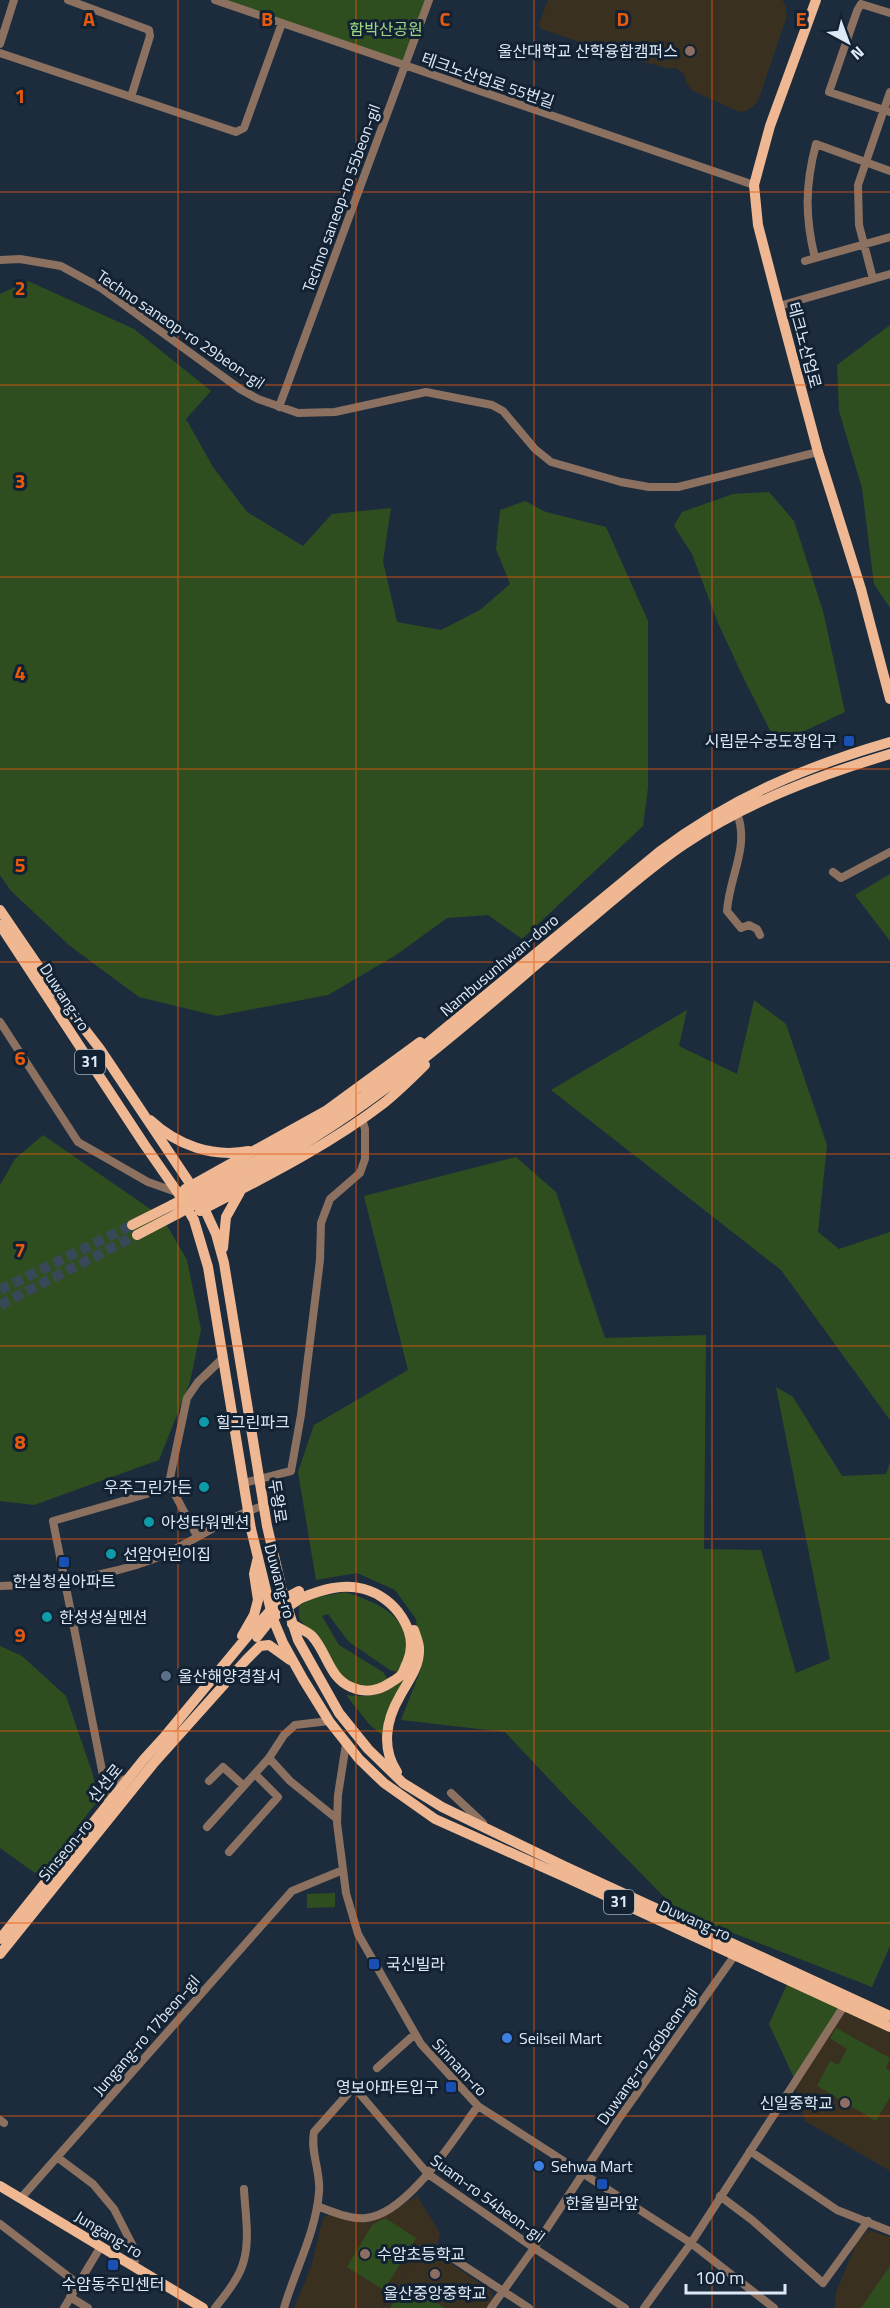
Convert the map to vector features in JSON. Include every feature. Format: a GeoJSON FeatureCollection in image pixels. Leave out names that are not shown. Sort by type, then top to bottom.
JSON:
{"type":"FeatureCollection","features":[{"type":"Feature","properties":{"kind":"main road","name":"테크노산업로"},"geometry":{"type":"LineString","coordinates":[[816,0],[770,126],[753,185],[758,225],[779,306],[818,452],[861,589],[890,699]]}},
{"type":"Feature","properties":{"kind":"main road","name":"Nambusunhwan-doro"},"geometry":{"type":"LineString","coordinates":[[134,1230],[262,1157],[327,1131],[366,1104],[659,852],[715,814],[767,785],[890,742]]}},
{"type":"Feature","properties":{"kind":"main road","name":"Nambusunhwan-doro"},"geometry":{"type":"LineString","coordinates":[[522,971],[664,859],[697,836],[737,813],[803,782],[890,754]]}},
{"type":"Feature","properties":{"kind":"main road","name":"Duwang-ro"},"geometry":{"type":"LineString","coordinates":[[0,910],[4,929],[192,1215],[206,1253],[248,1510],[273,1619],[294,1663],[329,1721],[346,1744],[359,1760],[384,1783],[435,1819],[890,2027]]}},
{"type":"Feature","properties":{"kind":"main road","name":"Duwang-ro"},"geometry":{"type":"LineString","coordinates":[[4,929],[100,1049],[205,1208]]}},
{"type":"Feature","properties":{"kind":"main road"},"geometry":{"type":"LineString","coordinates":[[192,1215],[327,1142],[362,1119],[397,1092],[522,971]]}},
{"type":"Feature","properties":{"kind":"main road"},"geometry":{"type":"LineString","coordinates":[[178,1192],[230,1165],[262,1157],[522,971]]}},
{"type":"Feature","properties":{"kind":"main road"},"geometry":{"type":"LineString","coordinates":[[138,1107],[160,1129],[196,1148],[262,1157]]}},
{"type":"Feature","properties":{"kind":"main road"},"geometry":{"type":"LineString","coordinates":[[230,1165],[223,1172],[224,1184],[230,1190],[243,1189]]}},
{"type":"Feature","properties":{"kind":"main road"},"geometry":{"type":"LineString","coordinates":[[224,1263],[223,1243],[226,1217],[243,1189]]}},
{"type":"Feature","properties":{"kind":"main road","name":"두왕로"},"geometry":{"type":"LineString","coordinates":[[205,1208],[216,1234],[224,1263],[263,1506],[275,1563],[292,1623],[298,1640],[339,1713],[368,1749],[388,1771],[442,1807],[890,2016]]}},
{"type":"Feature","properties":{"kind":"main road"},"geometry":{"type":"LineString","coordinates":[[148,1761],[159,1735],[240,1639],[254,1615],[258,1600],[254,1574],[258,1557]]}},
{"type":"Feature","properties":{"kind":"main road"},"geometry":{"type":"LineString","coordinates":[[148,1761],[254,1634],[300,1594],[319,1584],[362,1583],[390,1595],[411,1617],[419,1649],[416,1670],[398,1699],[387,1728],[389,1760],[403,1782]]}},
{"type":"Feature","properties":{"kind":"main road"},"geometry":{"type":"LineString","coordinates":[[292,1623],[312,1637],[338,1679],[351,1687],[367,1691],[382,1688],[402,1675],[412,1653],[409,1629],[402,1616],[393,1606],[376,1594],[364,1589],[347,1587],[300,1594]]}},
{"type":"Feature","properties":{"kind":"main road"},"geometry":{"type":"LineString","coordinates":[[148,1761],[260,1646],[270,1645],[294,1663]]}},
{"type":"Feature","properties":{"kind":"main road","name":"신선로"},"geometry":{"type":"LineString","coordinates":[[0,1939],[129,1777],[148,1761]]}},
{"type":"Feature","properties":{"kind":"main road","name":"Sinseon-ro"},"geometry":{"type":"LineString","coordinates":[[0,1954],[111,1817],[148,1761]]}},
{"type":"Feature","properties":{"kind":"main road","name":"Jungang-ro"},"geometry":{"type":"LineString","coordinates":[[0,2186],[203,2308]]}},
{"type":"Feature","properties":{"kind":"street"},"geometry":{"type":"LineString","coordinates":[[0,44],[14,0]]}},
{"type":"Feature","properties":{"kind":"street"},"geometry":{"type":"LineString","coordinates":[[68,0],[149,30],[150,36],[131,97]]}},
{"type":"Feature","properties":{"kind":"street","name":"테크노산업로 55번길"},"geometry":{"type":"LineString","coordinates":[[214,0],[753,185]]}},
{"type":"Feature","properties":{"kind":"street","name":"Techno saneop-ro 55beon-gil"},"geometry":{"type":"LineString","coordinates":[[279,406],[429,0]]}},
{"type":"Feature","properties":{"kind":"street"},"geometry":{"type":"LineString","coordinates":[[887,111],[828,92],[861,4],[890,13]]}},
{"type":"Feature","properties":{"kind":"street"},"geometry":{"type":"LineString","coordinates":[[0,53],[236,132],[244,128],[282,23]]}},
{"type":"Feature","properties":{"kind":"street"},"geometry":{"type":"LineString","coordinates":[[873,279],[859,225],[858,185],[887,111],[890,92]]}},
{"type":"Feature","properties":{"kind":"street"},"geometry":{"type":"LineString","coordinates":[[815,258],[809,233],[807,201],[808,172],[816,144],[890,171]]}},
{"type":"Feature","properties":{"kind":"street"},"geometry":{"type":"LineString","coordinates":[[805,261],[890,237]]}},
{"type":"Feature","properties":{"kind":"street","name":"Techno saneop-ro 29beon-gil"},"geometry":{"type":"LineString","coordinates":[[0,260],[20,259],[61,266],[101,288],[240,389],[298,413],[324,414],[426,392],[492,405],[503,411],[535,449],[551,462],[621,482],[648,487],[678,487],[818,452]]}},
{"type":"Feature","properties":{"kind":"street"},"geometry":{"type":"LineString","coordinates":[[779,306],[890,274]]}},
{"type":"Feature","properties":{"kind":"street"},"geometry":{"type":"LineString","coordinates":[[737,813],[742,827],[742,839],[737,866],[728,892],[727,910],[741,928],[749,925],[758,929],[760,935]]}},
{"type":"Feature","properties":{"kind":"street"},"geometry":{"type":"LineString","coordinates":[[833,872],[841,878],[890,852]]}},
{"type":"Feature","properties":{"kind":"street"},"geometry":{"type":"LineString","coordinates":[[0,1022],[78,1142],[148,1182],[192,1198],[205,1208]]}},
{"type":"Feature","properties":{"kind":"street"},"geometry":{"type":"LineString","coordinates":[[244,1483],[260,1481],[291,1471],[301,1415],[320,1260],[321,1223],[330,1199],[360,1173],[365,1159],[365,1129],[362,1119]]}},
{"type":"Feature","properties":{"kind":"street"},"geometry":{"type":"LineString","coordinates":[[197,1536],[171,1487],[170,1478],[187,1398],[198,1382],[223,1358]]}},
{"type":"Feature","properties":{"kind":"street"},"geometry":{"type":"LineString","coordinates":[[111,1817],[53,1521],[171,1487]]}},
{"type":"Feature","properties":{"kind":"street"},"geometry":{"type":"LineString","coordinates":[[0,1586],[63,1580],[149,1561],[248,1510],[263,1506]]}},
{"type":"Feature","properties":{"kind":"street"},"geometry":{"type":"LineString","coordinates":[[207,1827],[269,1758],[284,1735],[296,1725],[329,1721]]}},
{"type":"Feature","properties":{"kind":"street","name":"Sinnam-ro"},"geometry":{"type":"LineString","coordinates":[[346,1744],[338,1795],[337,1819],[346,1893],[358,1934],[421,2044],[478,2106],[691,2243],[774,2308]]}},
{"type":"Feature","properties":{"kind":"street"},"geometry":{"type":"LineString","coordinates":[[269,1758],[290,1781],[337,1819]]}},
{"type":"Feature","properties":{"kind":"street"},"geometry":{"type":"LineString","coordinates":[[209,1781],[223,1767],[244,1786]]}},
{"type":"Feature","properties":{"kind":"street"},"geometry":{"type":"LineString","coordinates":[[229,1852],[278,1797],[255,1774]]}},
{"type":"Feature","properties":{"kind":"street"},"geometry":{"type":"LineString","coordinates":[[103,1778],[117,1782],[129,1777]]}},
{"type":"Feature","properties":{"kind":"street"},"geometry":{"type":"LineString","coordinates":[[451,1793],[490,1830]]}},
{"type":"Feature","properties":{"kind":"street","name":"Jungang-ro 17beon-gil"},"geometry":{"type":"LineString","coordinates":[[21,2198],[292,1891],[343,1870]]}},
{"type":"Feature","properties":{"kind":"street","name":"Duwang-ro 260beon-gil"},"geometry":{"type":"LineString","coordinates":[[491,2308],[584,2174],[618,2120],[735,1955]]}},
{"type":"Feature","properties":{"kind":"street"},"geometry":{"type":"LineString","coordinates":[[644,2308],[691,2243],[843,2006]]}},
{"type":"Feature","properties":{"kind":"street"},"geometry":{"type":"LineString","coordinates":[[377,2068],[415,2034]]}},
{"type":"Feature","properties":{"kind":"street","name":"Suam-ro 54beon-gil"},"geometry":{"type":"LineString","coordinates":[[317,2206],[320,2188],[312,2141],[314,2132],[354,2088],[428,2174],[534,2248],[626,2308]]}},
{"type":"Feature","properties":{"kind":"street"},"geometry":{"type":"LineString","coordinates":[[284,2308],[306,2247],[317,2206],[344,2214],[369,2217],[392,2208],[406,2198],[428,2174],[478,2106]]}},
{"type":"Feature","properties":{"kind":"street"},"geometry":{"type":"LineString","coordinates":[[750,2151],[837,2210],[890,2231]]}},
{"type":"Feature","properties":{"kind":"street"},"geometry":{"type":"LineString","coordinates":[[57,2157],[93,2184],[114,2209],[136,2252],[135,2266]]}},
{"type":"Feature","properties":{"kind":"street"},"geometry":{"type":"LineString","coordinates":[[215,2308],[231,2286],[244,2261],[247,2239],[244,2189]]}},
{"type":"Feature","properties":{"kind":"street"},"geometry":{"type":"LineString","coordinates":[[720,2196],[752,2220],[823,2283],[868,2221]]}},
{"type":"Feature","properties":{"kind":"street"},"geometry":{"type":"LineString","coordinates":[[0,2224],[78,2284]]}},
{"type":"Feature","properties":{"kind":"street"},"geometry":{"type":"LineString","coordinates":[[64,2308],[101,2246]]}},
{"type":"Feature","properties":{"kind":"street"},"geometry":{"type":"LineString","coordinates":[[443,2252],[529,2308]]}},
{"type":"Feature","properties":{"kind":"street"},"geometry":{"type":"LineString","coordinates":[[70,2297],[88,2308]]}},
{"type":"Feature","properties":{"kind":"shaded area","name":"울산대학교 산학융합캠퍼스"},"geometry":{"type":"Polygon","coordinates":[[[548,0],[782,0],[787,16],[758,101],[744,112],[693,91],[687,84],[684,74],[676,68],[667,68],[624,57],[540,28],[539,24],[548,0]]]}},
{"type":"Feature","properties":{"kind":"shaded area","name":"신일중학교"},"geometry":{"type":"Polygon","coordinates":[[[844,2006],[890,2027],[890,2171],[805,2121],[795,2085],[844,2006]]]}},
{"type":"Feature","properties":{"kind":"shaded area","name":"수암초등학교"},"geometry":{"type":"Polygon","coordinates":[[[417,2196],[440,2233],[438,2242],[441,2257],[491,2291],[493,2299],[487,2308],[383,2308],[417,2253],[382,2308],[294,2308],[311,2267],[323,2218],[328,2215],[367,2222],[417,2196]]]}},
{"type":"Feature","properties":{"kind":"shaded area"},"geometry":{"type":"Polygon","coordinates":[[[868,2230],[890,2237],[890,2308],[835,2308],[836,2292],[856,2244],[868,2230]]]}},
{"type":"Feature","properties":{"kind":"green space","name":"함박산공원"},"geometry":{"type":"Polygon","coordinates":[[[212,0],[429,0],[405,67],[212,0]]]}},
{"type":"Feature","properties":{"kind":"green space"},"geometry":{"type":"Polygon","coordinates":[[[28,281],[134,329],[211,391],[186,419],[213,467],[247,512],[303,546],[332,514],[391,508],[383,561],[397,622],[441,630],[480,610],[510,584],[496,549],[500,510],[525,501],[546,512],[606,527],[648,621],[648,788],[643,826],[522,939],[488,915],[447,918],[396,955],[328,995],[217,1016],[139,997],[70,946],[11,891],[0,875],[0,294],[28,281]]]}},
{"type":"Feature","properties":{"kind":"green space"},"geometry":{"type":"Polygon","coordinates":[[[890,325],[890,608],[874,584],[862,488],[839,411],[837,365],[890,325]]]}},
{"type":"Feature","properties":{"kind":"green space"},"geometry":{"type":"Polygon","coordinates":[[[769,492],[794,521],[823,611],[845,712],[777,744],[718,623],[692,554],[674,526],[682,512],[733,494],[769,492]]]}},
{"type":"Feature","properties":{"kind":"green space"},"geometry":{"type":"Polygon","coordinates":[[[890,874],[890,941],[855,895],[890,874]]]}},
{"type":"Feature","properties":{"kind":"green space"},"geometry":{"type":"Polygon","coordinates":[[[754,1000],[786,1024],[827,1145],[818,1232],[839,1249],[890,1232],[890,1420],[781,1270],[551,1090],[687,1010],[679,1046],[737,1074],[754,1000]]]}},
{"type":"Feature","properties":{"kind":"green space"},"geometry":{"type":"Polygon","coordinates":[[[43,1135],[162,1217],[187,1260],[201,1329],[190,1382],[159,1460],[34,1505],[0,1501],[0,1185],[15,1159],[43,1135]]]}},
{"type":"Feature","properties":{"kind":"green space"},"geometry":{"type":"Polygon","coordinates":[[[516,1157],[556,1192],[605,1338],[706,1335],[704,1549],[761,1550],[796,1673],[830,1659],[776,1387],[793,1397],[842,1476],[886,1474],[890,1462],[890,1946],[872,1987],[679,1912],[505,1732],[401,1720],[421,1669],[416,1619],[395,1590],[357,1573],[316,1580],[298,1472],[314,1425],[408,1370],[364,1196],[516,1157]]]}},
{"type":"Feature","properties":{"kind":"green space"},"geometry":{"type":"Polygon","coordinates":[[[345,1592],[386,1610],[401,1624],[406,1634],[411,1646],[397,1672],[390,1670],[349,1642],[328,1614],[322,1616],[339,1645],[383,1672],[389,1681],[373,1687],[356,1685],[341,1676],[299,1618],[299,1605],[313,1598],[345,1592]]]}},
{"type":"Feature","properties":{"kind":"green space"},"geometry":{"type":"Polygon","coordinates":[[[0,1646],[22,1656],[66,1696],[99,1799],[44,1871],[35,1873],[0,1848],[0,1646]]]}},
{"type":"Feature","properties":{"kind":"green space"},"geometry":{"type":"Polygon","coordinates":[[[407,1676],[382,1735],[369,1724],[346,1695],[379,1694],[407,1676]]]}},
{"type":"Feature","properties":{"kind":"green space"},"geometry":{"type":"Polygon","coordinates":[[[335,1893],[335,1907],[307,1908],[307,1894],[335,1893]]]}},
{"type":"Feature","properties":{"kind":"green space"},"geometry":{"type":"Polygon","coordinates":[[[789,1980],[844,2006],[795,2080],[769,2024],[789,1980]]]}},
{"type":"Feature","properties":{"kind":"green space"},"geometry":{"type":"Polygon","coordinates":[[[836,2028],[890,2058],[886,2068],[890,2071],[890,2097],[876,2121],[817,2086],[830,2061],[838,2065],[847,2049],[830,2038],[836,2028]]]}},
{"type":"Feature","properties":{"kind":"green space"},"geometry":{"type":"Polygon","coordinates":[[[385,2218],[416,2238],[384,2290],[347,2267],[372,2225],[385,2218]]]}},
{"type":"Feature","properties":{"kind":"green space"},"geometry":{"type":"Polygon","coordinates":[[[890,2266],[890,2308],[861,2308],[890,2266]]]}},
{"type":"Feature","properties":{"kind":"green space"},"geometry":{"type":"Polygon","coordinates":[[[400,2292],[419,2304],[425,2296],[445,2308],[390,2308],[400,2292]]]}},
{"type":"Feature","properties":{"kind":"tunnel"},"geometry":{"type":"LineString","coordinates":[[0,1290],[132,1225]]}},
{"type":"Feature","properties":{"kind":"tunnel"},"geometry":{"type":"LineString","coordinates":[[0,1305],[137,1235]]}},
{"type":"Feature","properties":{"kind":"place","name":"울산대학교 산학융합캠퍼스"},"geometry":{"type":"Point","coordinates":[690,51]}},
{"type":"Feature","properties":{"kind":"place","name":"시립문수궁도장입구"},"geometry":{"type":"Point","coordinates":[849,741]}},
{"type":"Feature","properties":{"kind":"place","name":"힐그린파크"},"geometry":{"type":"Point","coordinates":[204,1422]}},
{"type":"Feature","properties":{"kind":"place","name":"우주그린가든"},"geometry":{"type":"Point","coordinates":[204,1487]}},
{"type":"Feature","properties":{"kind":"place","name":"아성타워멘션"},"geometry":{"type":"Point","coordinates":[149,1522]}},
{"type":"Feature","properties":{"kind":"place","name":"선암어린이집"},"geometry":{"type":"Point","coordinates":[111,1554]}},
{"type":"Feature","properties":{"kind":"place","name":"한실청실아파트"},"geometry":{"type":"Point","coordinates":[64,1562]}},
{"type":"Feature","properties":{"kind":"place","name":"한성성실멘션"},"geometry":{"type":"Point","coordinates":[47,1617]}},
{"type":"Feature","properties":{"kind":"place","name":"울산해양경찰서"},"geometry":{"type":"Point","coordinates":[166,1676]}},
{"type":"Feature","properties":{"kind":"place","name":"국신빌라"},"geometry":{"type":"Point","coordinates":[374,1964]}},
{"type":"Feature","properties":{"kind":"place","name":"Seilseil Mart"},"geometry":{"type":"Point","coordinates":[507,2038]}},
{"type":"Feature","properties":{"kind":"place","name":"영보아파트입구"},"geometry":{"type":"Point","coordinates":[451,2087]}},
{"type":"Feature","properties":{"kind":"place","name":"신일중학교"},"geometry":{"type":"Point","coordinates":[845,2103]}},
{"type":"Feature","properties":{"kind":"place","name":"Sehwa Mart"},"geometry":{"type":"Point","coordinates":[539,2166]}},
{"type":"Feature","properties":{"kind":"place","name":"한울빌라앞"},"geometry":{"type":"Point","coordinates":[602,2184]}},
{"type":"Feature","properties":{"kind":"place","name":"수암초등학교"},"geometry":{"type":"Point","coordinates":[365,2254]}},
{"type":"Feature","properties":{"kind":"place","name":"수암동주민센터"},"geometry":{"type":"Point","coordinates":[113,2265]}},
{"type":"Feature","properties":{"kind":"place","name":"울산중앙중학교"},"geometry":{"type":"Point","coordinates":[435,2274]}}]}
